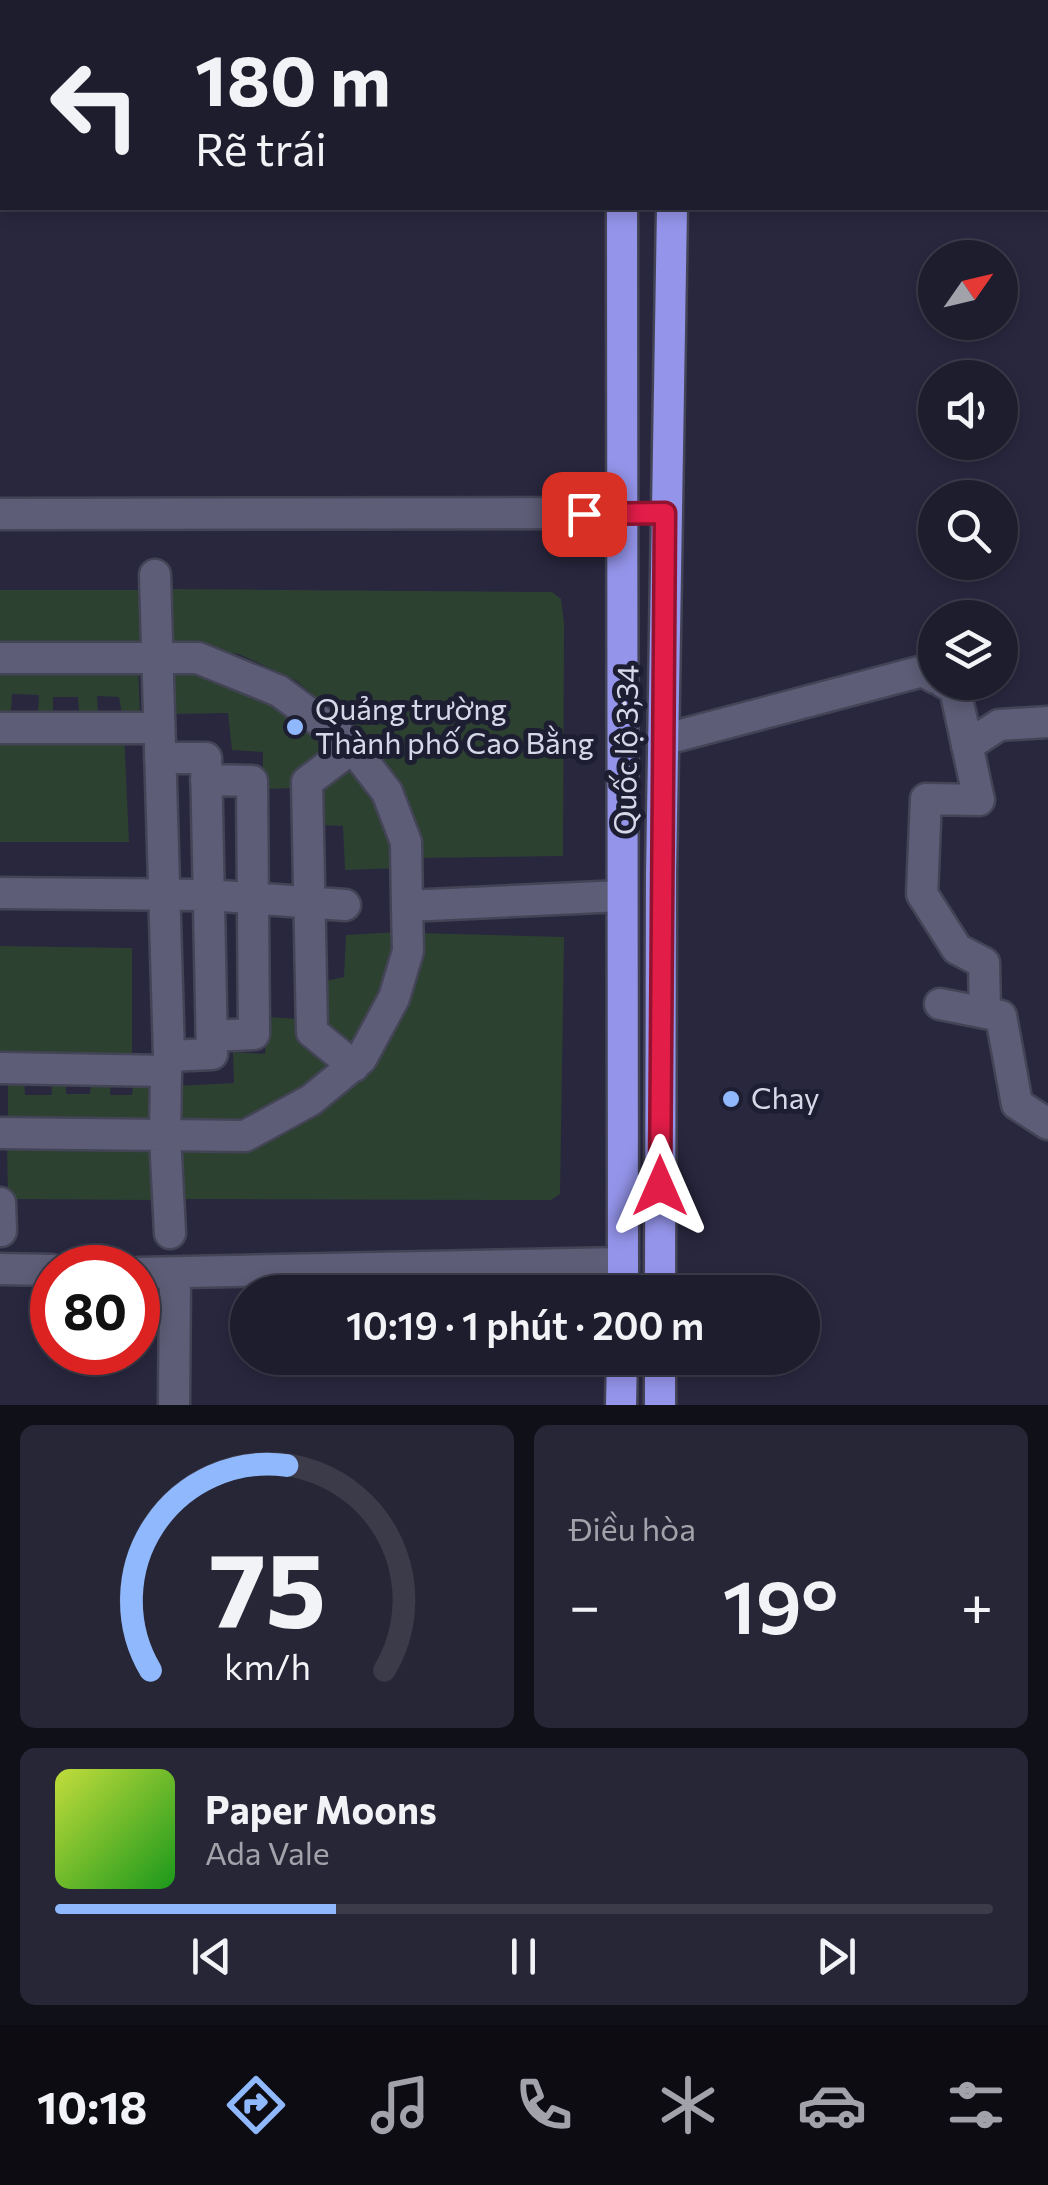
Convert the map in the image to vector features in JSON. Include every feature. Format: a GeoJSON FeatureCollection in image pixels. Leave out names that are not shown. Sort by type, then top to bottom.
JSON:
{"type":"FeatureCollection","features":[{"type":"Feature","properties":{"kind":"highway","name":"Quốc lộ 3;34"},"geometry":{"type":"LineString","coordinates":[[622,210],[623,1275]]}},
{"type":"Feature","properties":{"kind":"highway","name":"Quốc lộ 3;34"},"geometry":{"type":"LineString","coordinates":[[660,1275],[662,740],[672,210]]}},
{"type":"Feature","properties":{"kind":"highway"},"geometry":{"type":"LineString","coordinates":[[623,514],[665,513]]}},
{"type":"Feature","properties":{"kind":"highway"},"geometry":{"type":"LineString","coordinates":[[621,1405],[622,1375]]}},
{"type":"Feature","properties":{"kind":"highway"},"geometry":{"type":"LineString","coordinates":[[660,1375],[660,1405]]}},
{"type":"Feature","properties":{"kind":"street"},"geometry":{"type":"LineString","coordinates":[[0,514],[623,514]]}},
{"type":"Feature","properties":{"kind":"street"},"geometry":{"type":"LineString","coordinates":[[155,575],[168,1063],[164,1136],[170,1233]]}},
{"type":"Feature","properties":{"kind":"street"},"geometry":{"type":"LineString","coordinates":[[0,658],[198,658],[279,691],[352,748],[387,792],[406,842],[408,951],[394,998],[365,1054],[311,1100],[245,1136],[0,1133]]}},
{"type":"Feature","properties":{"kind":"street"},"geometry":{"type":"LineString","coordinates":[[662,740],[918,672]]}},
{"type":"Feature","properties":{"kind":"street"},"geometry":{"type":"LineString","coordinates":[[957,700],[979,800],[926,799],[922,894],[957,949],[984,963],[985,1012]]}},
{"type":"Feature","properties":{"kind":"street"},"geometry":{"type":"LineString","coordinates":[[967,746],[999,726],[1048,722]]}},
{"type":"Feature","properties":{"kind":"street"},"geometry":{"type":"LineString","coordinates":[[0,728],[160,743],[206,758],[212,1036],[212,1054],[168,1063],[0,1068]]}},
{"type":"Feature","properties":{"kind":"street"},"geometry":{"type":"LineString","coordinates":[[352,748],[307,782],[312,1032],[354,1066]]}},
{"type":"Feature","properties":{"kind":"street"},"geometry":{"type":"LineString","coordinates":[[206,780],[252,781],[254,1034],[212,1036]]}},
{"type":"Feature","properties":{"kind":"street"},"geometry":{"type":"LineString","coordinates":[[0,893],[208,895],[346,905]]}},
{"type":"Feature","properties":{"kind":"street"},"geometry":{"type":"LineString","coordinates":[[406,906],[620,896]]}},
{"type":"Feature","properties":{"kind":"street"},"geometry":{"type":"LineString","coordinates":[[940,1004],[1001,1016],[1016,1104],[1048,1124]]}},
{"type":"Feature","properties":{"kind":"street"},"geometry":{"type":"LineString","coordinates":[[0,1202],[1,1231]]}},
{"type":"Feature","properties":{"kind":"street"},"geometry":{"type":"LineString","coordinates":[[0,1269],[30,1270]]}},
{"type":"Feature","properties":{"kind":"street"},"geometry":{"type":"LineString","coordinates":[[160,1274],[287,1275]]}},
{"type":"Feature","properties":{"kind":"street"},"geometry":{"type":"LineString","coordinates":[[174,1405],[175,1274]]}},
{"type":"Feature","properties":{"kind":"green space"},"geometry":{"type":"Polygon","coordinates":[[[164,589],[552,592],[561,599],[564,623],[563,856],[415,858],[375,757],[352,726],[295,680],[239,654],[168,646],[164,589]]]}},
{"type":"Feature","properties":{"kind":"green space"},"geometry":{"type":"Polygon","coordinates":[[[0,590],[140,590],[143,646],[0,646],[0,590]]]}},
{"type":"Feature","properties":{"kind":"green space"},"geometry":{"type":"Polygon","coordinates":[[[0,662],[138,664],[140,714],[122,715],[119,697],[97,696],[98,713],[79,713],[78,697],[53,697],[53,712],[38,712],[39,695],[12,694],[11,713],[0,712],[0,662]]]}},
{"type":"Feature","properties":{"kind":"green space"},"geometry":{"type":"Polygon","coordinates":[[[166,662],[274,692],[383,796],[400,868],[345,870],[343,826],[297,824],[299,788],[263,789],[263,752],[232,750],[228,713],[172,714],[166,662]]]}},
{"type":"Feature","properties":{"kind":"green space"},"geometry":{"type":"Polygon","coordinates":[[[0,733],[124,733],[129,842],[0,842],[0,733]]]}},
{"type":"Feature","properties":{"kind":"green space"},"geometry":{"type":"Polygon","coordinates":[[[400,932],[380,1004],[342,1066],[241,1131],[177,1133],[175,1086],[234,1083],[233,1052],[265,1054],[267,1017],[300,1019],[315,983],[344,977],[346,935],[400,932]]]}},
{"type":"Feature","properties":{"kind":"green space"},"geometry":{"type":"Polygon","coordinates":[[[416,933],[564,937],[560,1194],[551,1200],[175,1199],[176,1145],[222,1143],[353,1072],[416,933]]]}},
{"type":"Feature","properties":{"kind":"green space"},"geometry":{"type":"Polygon","coordinates":[[[0,946],[132,948],[132,1058],[0,1055],[0,946]]]}},
{"type":"Feature","properties":{"kind":"green space"},"geometry":{"type":"Polygon","coordinates":[[[24,1077],[25,1095],[52,1095],[51,1078],[66,1078],[66,1094],[90,1094],[92,1077],[111,1077],[110,1095],[132,1095],[134,1077],[153,1077],[151,1128],[8,1127],[8,1078],[24,1077]]]}},
{"type":"Feature","properties":{"kind":"green space"},"geometry":{"type":"Polygon","coordinates":[[[7,1143],[154,1143],[156,1200],[8,1199],[7,1143]]]}},
{"type":"Feature","properties":{"kind":"place","name":"Quảng trường Thành phố Cao Bằng"},"geometry":{"type":"Point","coordinates":[295,727]}},
{"type":"Feature","properties":{"kind":"place","name":"Chay"},"geometry":{"type":"Point","coordinates":[731,1099]}},
{"type":"Feature","properties":{"kind":"route"},"geometry":{"type":"LineString","coordinates":[[584,514],[665,513],[660,1186]]}}]}
